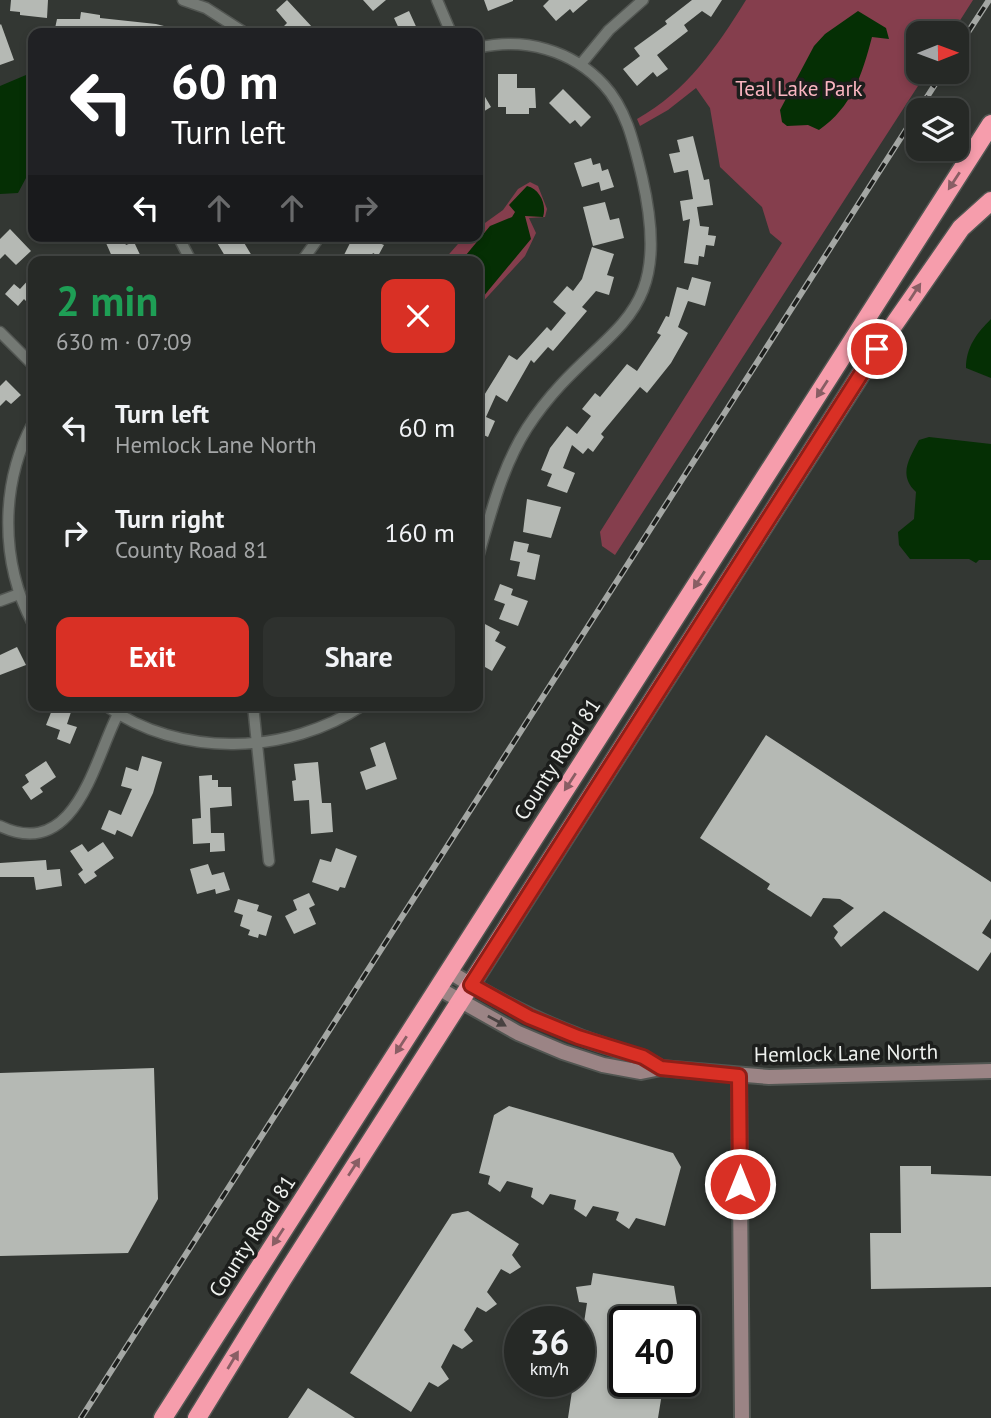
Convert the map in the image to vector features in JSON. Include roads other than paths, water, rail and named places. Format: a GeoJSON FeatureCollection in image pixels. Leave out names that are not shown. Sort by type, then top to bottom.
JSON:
{"type":"FeatureCollection","features":[{"type":"Feature","properties":{"kind":"highway","name":"County Road 81"},"geometry":{"type":"LineString","coordinates":[[163,1418],[991,124]]}},
{"type":"Feature","properties":{"kind":"highway"},"geometry":{"type":"LineString","coordinates":[[197,1418],[460,1000],[922,280],[961,229],[991,201]]}},
{"type":"Feature","properties":{"kind":"street"},"geometry":{"type":"LineString","coordinates":[[183,0],[206,8],[236,28]]}},
{"type":"Feature","properties":{"kind":"street"},"geometry":{"type":"LineString","coordinates":[[437,0],[450,28]]}},
{"type":"Feature","properties":{"kind":"street"},"geometry":{"type":"LineString","coordinates":[[581,64],[609,30],[643,0]]}},
{"type":"Feature","properties":{"kind":"street"},"geometry":{"type":"LineString","coordinates":[[483,47],[503,44],[529,45],[554,51],[581,64],[614,96],[629,128],[650,210],[652,260],[646,284],[624,325],[576,370],[527,429],[509,462],[483,542]]}},
{"type":"Feature","properties":{"kind":"street"},"geometry":{"type":"LineString","coordinates":[[0,332],[28,360]]}},
{"type":"Feature","properties":{"kind":"street"},"geometry":{"type":"LineString","coordinates":[[28,433],[4,486],[10,558],[19,594],[28,613]]}},
{"type":"Feature","properties":{"kind":"street"},"geometry":{"type":"LineString","coordinates":[[0,601],[19,594]]}},
{"type":"Feature","properties":{"kind":"street"},"geometry":{"type":"LineString","coordinates":[[114,711],[184,739],[256,744],[326,726],[352,711]]}},
{"type":"Feature","properties":{"kind":"street"},"geometry":{"type":"LineString","coordinates":[[253,711],[269,861]]}},
{"type":"Feature","properties":{"kind":"street"},"geometry":{"type":"LineString","coordinates":[[0,826],[32,832],[50,828],[65,819],[78,806],[118,714]]}},
{"type":"Feature","properties":{"kind":"street","name":"Hemlock Lane North"},"geometry":{"type":"LineString","coordinates":[[448,971],[529,1017],[578,1037],[643,1057],[661,1068]]}},
{"type":"Feature","properties":{"kind":"street","name":"Hemlock Lane North"},"geometry":{"type":"LineString","coordinates":[[438,988],[518,1033],[564,1052],[603,1065],[642,1072],[661,1068],[739,1076],[991,1071]]}},
{"type":"Feature","properties":{"kind":"street"},"geometry":{"type":"LineString","coordinates":[[739,1076],[742,1418]]}},
{"type":"Feature","properties":{"kind":"railway"},"geometry":{"type":"LineString","coordinates":[[970,29],[989,0]]}},
{"type":"Feature","properties":{"kind":"railway"},"geometry":{"type":"LineString","coordinates":[[81,1418],[935,84]]}},
{"type":"Feature","properties":{"kind":"park label","name":"Teal Lake Park"},"geometry":{"type":"Point","coordinates":[799,88]}}]}
